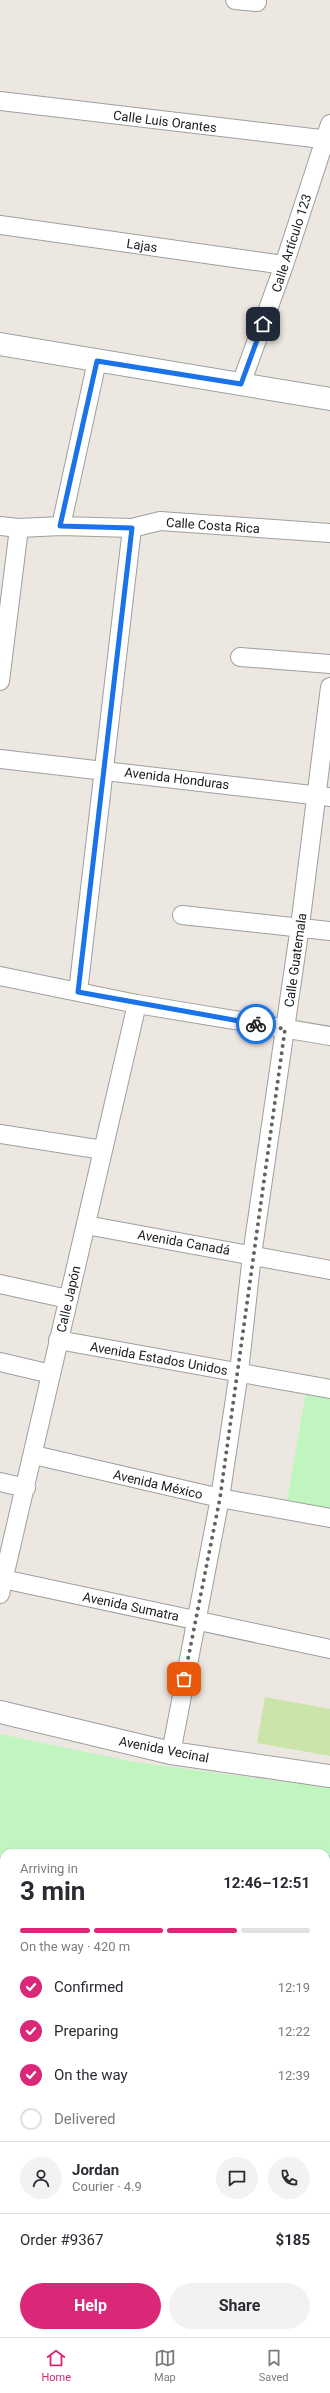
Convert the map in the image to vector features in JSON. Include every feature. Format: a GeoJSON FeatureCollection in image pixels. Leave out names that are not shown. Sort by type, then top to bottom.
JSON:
{"type":"FeatureCollection","features":[{"type":"Feature","properties":{"kind":"street"},"geometry":{"type":"LineString","coordinates":[[235,0],[256,2]]}},
{"type":"Feature","properties":{"kind":"street","name":"Calle Luis Orantes"},"geometry":{"type":"LineString","coordinates":[[0,101],[328,135]]}},
{"type":"Feature","properties":{"kind":"street","name":"Calle Artículo 123"},"geometry":{"type":"LineString","coordinates":[[241,384],[284,265],[328,135]]}},
{"type":"Feature","properties":{"kind":"street","name":"Lajas"},"geometry":{"type":"LineString","coordinates":[[0,225],[284,265]]}},
{"type":"Feature","properties":{"kind":"street"},"geometry":{"type":"LineString","coordinates":[[0,344],[330,399]]}},
{"type":"Feature","properties":{"kind":"street"},"geometry":{"type":"LineString","coordinates":[[60,526],[97,361]]}},
{"type":"Feature","properties":{"kind":"street","name":"Calle Costa Rica"},"geometry":{"type":"LineString","coordinates":[[0,526],[19,528],[60,526],[132,528],[160,521],[330,534]]}},
{"type":"Feature","properties":{"kind":"street"},"geometry":{"type":"LineString","coordinates":[[0,681],[2,634],[19,528]]}},
{"type":"Feature","properties":{"kind":"street"},"geometry":{"type":"LineString","coordinates":[[78,992],[132,528]]}},
{"type":"Feature","properties":{"kind":"street"},"geometry":{"type":"LineString","coordinates":[[240,657],[330,664]]}},
{"type":"Feature","properties":{"kind":"street","name":"Calle Guatemala"},"geometry":{"type":"LineString","coordinates":[[171,1753],[195,1620],[220,1498],[239,1372],[252,1255],[300,926],[323,796],[330,687]]}},
{"type":"Feature","properties":{"kind":"street","name":"Avenida Honduras"},"geometry":{"type":"LineString","coordinates":[[0,758],[323,796]]}},
{"type":"Feature","properties":{"kind":"street"},"geometry":{"type":"LineString","coordinates":[[182,915],[300,926],[330,931]]}},
{"type":"Feature","properties":{"kind":"street"},"geometry":{"type":"LineString","coordinates":[[0,976],[137,1004],[330,1036]]}},
{"type":"Feature","properties":{"kind":"street","name":"Calle Japón"},"geometry":{"type":"LineString","coordinates":[[2,1587],[34,1455],[58,1340],[137,1004]]}},
{"type":"Feature","properties":{"kind":"street"},"geometry":{"type":"LineString","coordinates":[[0,1134],[103,1150]]}},
{"type":"Feature","properties":{"kind":"street","name":"Avenida Canadá"},"geometry":{"type":"LineString","coordinates":[[86,1225],[330,1270]]}},
{"type":"Feature","properties":{"kind":"street"},"geometry":{"type":"LineString","coordinates":[[0,1284],[68,1299]]}},
{"type":"Feature","properties":{"kind":"street","name":"Avenida Estados Unidos"},"geometry":{"type":"LineString","coordinates":[[58,1340],[330,1389]]}},
{"type":"Feature","properties":{"kind":"street"},"geometry":{"type":"LineString","coordinates":[[0,1362],[51,1374]]}},
{"type":"Feature","properties":{"kind":"street","name":"Avenida México"},"geometry":{"type":"LineString","coordinates":[[34,1455],[220,1498],[330,1518]]}},
{"type":"Feature","properties":{"kind":"street"},"geometry":{"type":"LineString","coordinates":[[0,1482],[26,1488]]}},
{"type":"Feature","properties":{"kind":"street","name":"Avenida Sumatra"},"geometry":{"type":"LineString","coordinates":[[2,1587],[195,1620],[330,1649]]}},
{"type":"Feature","properties":{"kind":"street","name":"Avenida Vecinal"},"geometry":{"type":"LineString","coordinates":[[0,1712],[171,1753],[330,1776]]}},
{"type":"Feature","properties":{"kind":"green space"},"geometry":{"type":"Polygon","coordinates":[[[307,1386],[330,1390],[330,1511],[286,1506],[307,1386]]]}},
{"type":"Feature","properties":{"kind":"green space"},"geometry":{"type":"Polygon","coordinates":[[[265,1697],[330,1709],[330,1756],[257,1743],[265,1697]]]}},
{"type":"Feature","properties":{"kind":"green space"},"geometry":{"type":"Polygon","coordinates":[[[0,1734],[134,1762],[330,1788],[330,1849],[0,1849],[0,1734]]]}},
{"type":"Feature","properties":{"kind":"way so far"},"geometry":{"type":"LineString","coordinates":[[184,1679],[220,1498],[239,1372],[252,1255],[285,1029],[256,1024]]}},
{"type":"Feature","properties":{"kind":"route"},"geometry":{"type":"LineString","coordinates":[[256,1024],[137,1004],[78,992],[132,528],[60,526],[97,361],[241,384],[263,324]]}}]}
